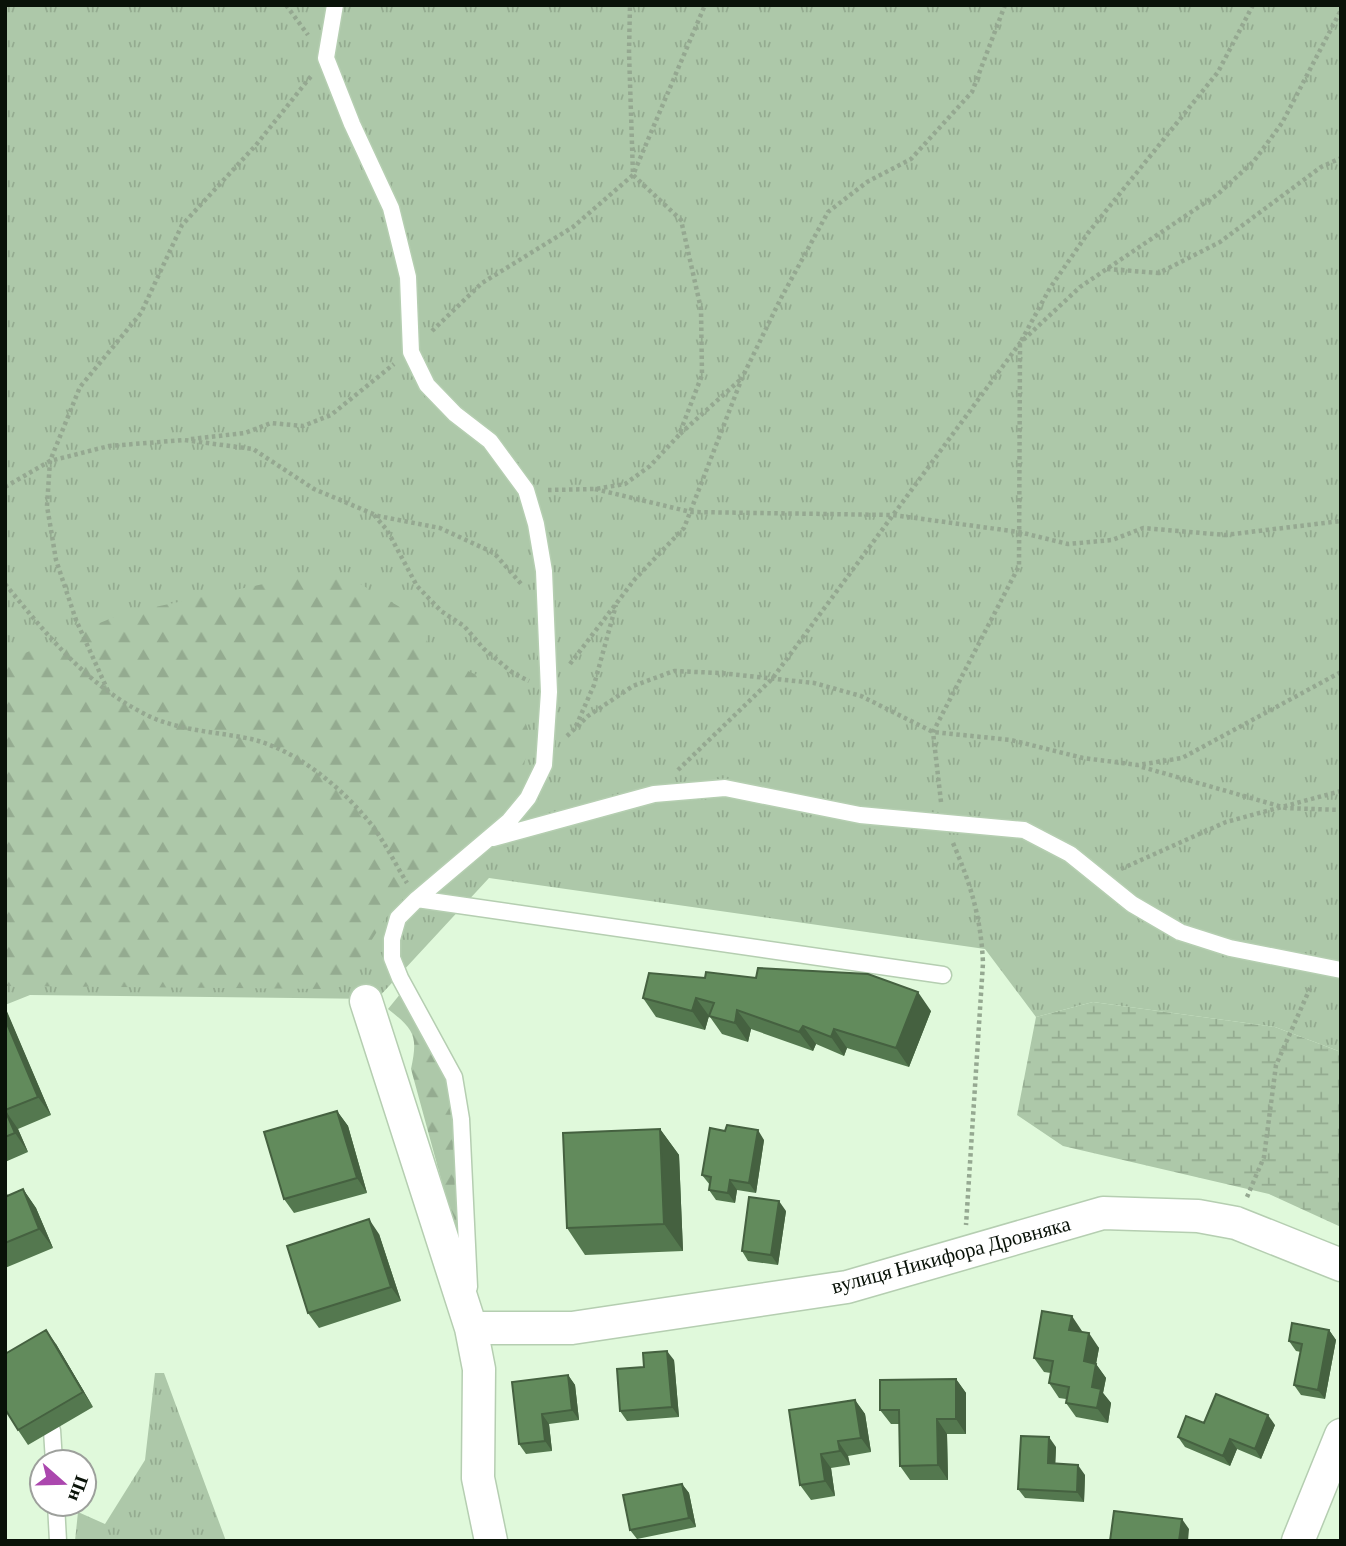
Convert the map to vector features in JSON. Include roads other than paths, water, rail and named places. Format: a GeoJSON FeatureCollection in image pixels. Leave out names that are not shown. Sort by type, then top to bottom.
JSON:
{"type":"FeatureCollection","features":[{"type":"Feature","properties":{"kind":"street"},"geometry":{"type":"LineString","coordinates":[[366,1001],[471,1328],[479,1369],[478,1478],[491,1541]]}},
{"type":"Feature","properties":{"kind":"street","name":"вулиця Никифора Дровняка"},"geometry":{"type":"LineString","coordinates":[[471,1328],[572,1328],[847,1287],[1103,1213],[1198,1216],[1236,1223],[1341,1265]]}},
{"type":"Feature","properties":{"kind":"street"},"geometry":{"type":"LineString","coordinates":[[1298,1541],[1341,1435]]}},
{"type":"Feature","properties":{"kind":"lane"},"geometry":{"type":"LineString","coordinates":[[335,5],[326,58],[391,208],[408,277],[411,352],[427,386],[455,414],[490,440],[526,490],[536,524],[544,571],[549,692],[544,765],[528,799],[509,821],[398,918],[392,939],[392,958],[400,978],[454,1077],[461,1119],[471,1328]]}},
{"type":"Feature","properties":{"kind":"lane"},"geometry":{"type":"LineString","coordinates":[[487,840],[654,794],[725,788],[860,816],[1024,830],[1070,854],[1132,904],[1180,933],[1230,948],[1341,970]]}},
{"type":"Feature","properties":{"kind":"lane"},"geometry":{"type":"LineString","coordinates":[[417,899],[943,975]]}},
{"type":"Feature","properties":{"kind":"lane"},"geometry":{"type":"LineString","coordinates":[[52,1430],[53,1448]]}},
{"type":"Feature","properties":{"kind":"lane"},"geometry":{"type":"LineString","coordinates":[[57,1518],[58,1541]]}}]}
